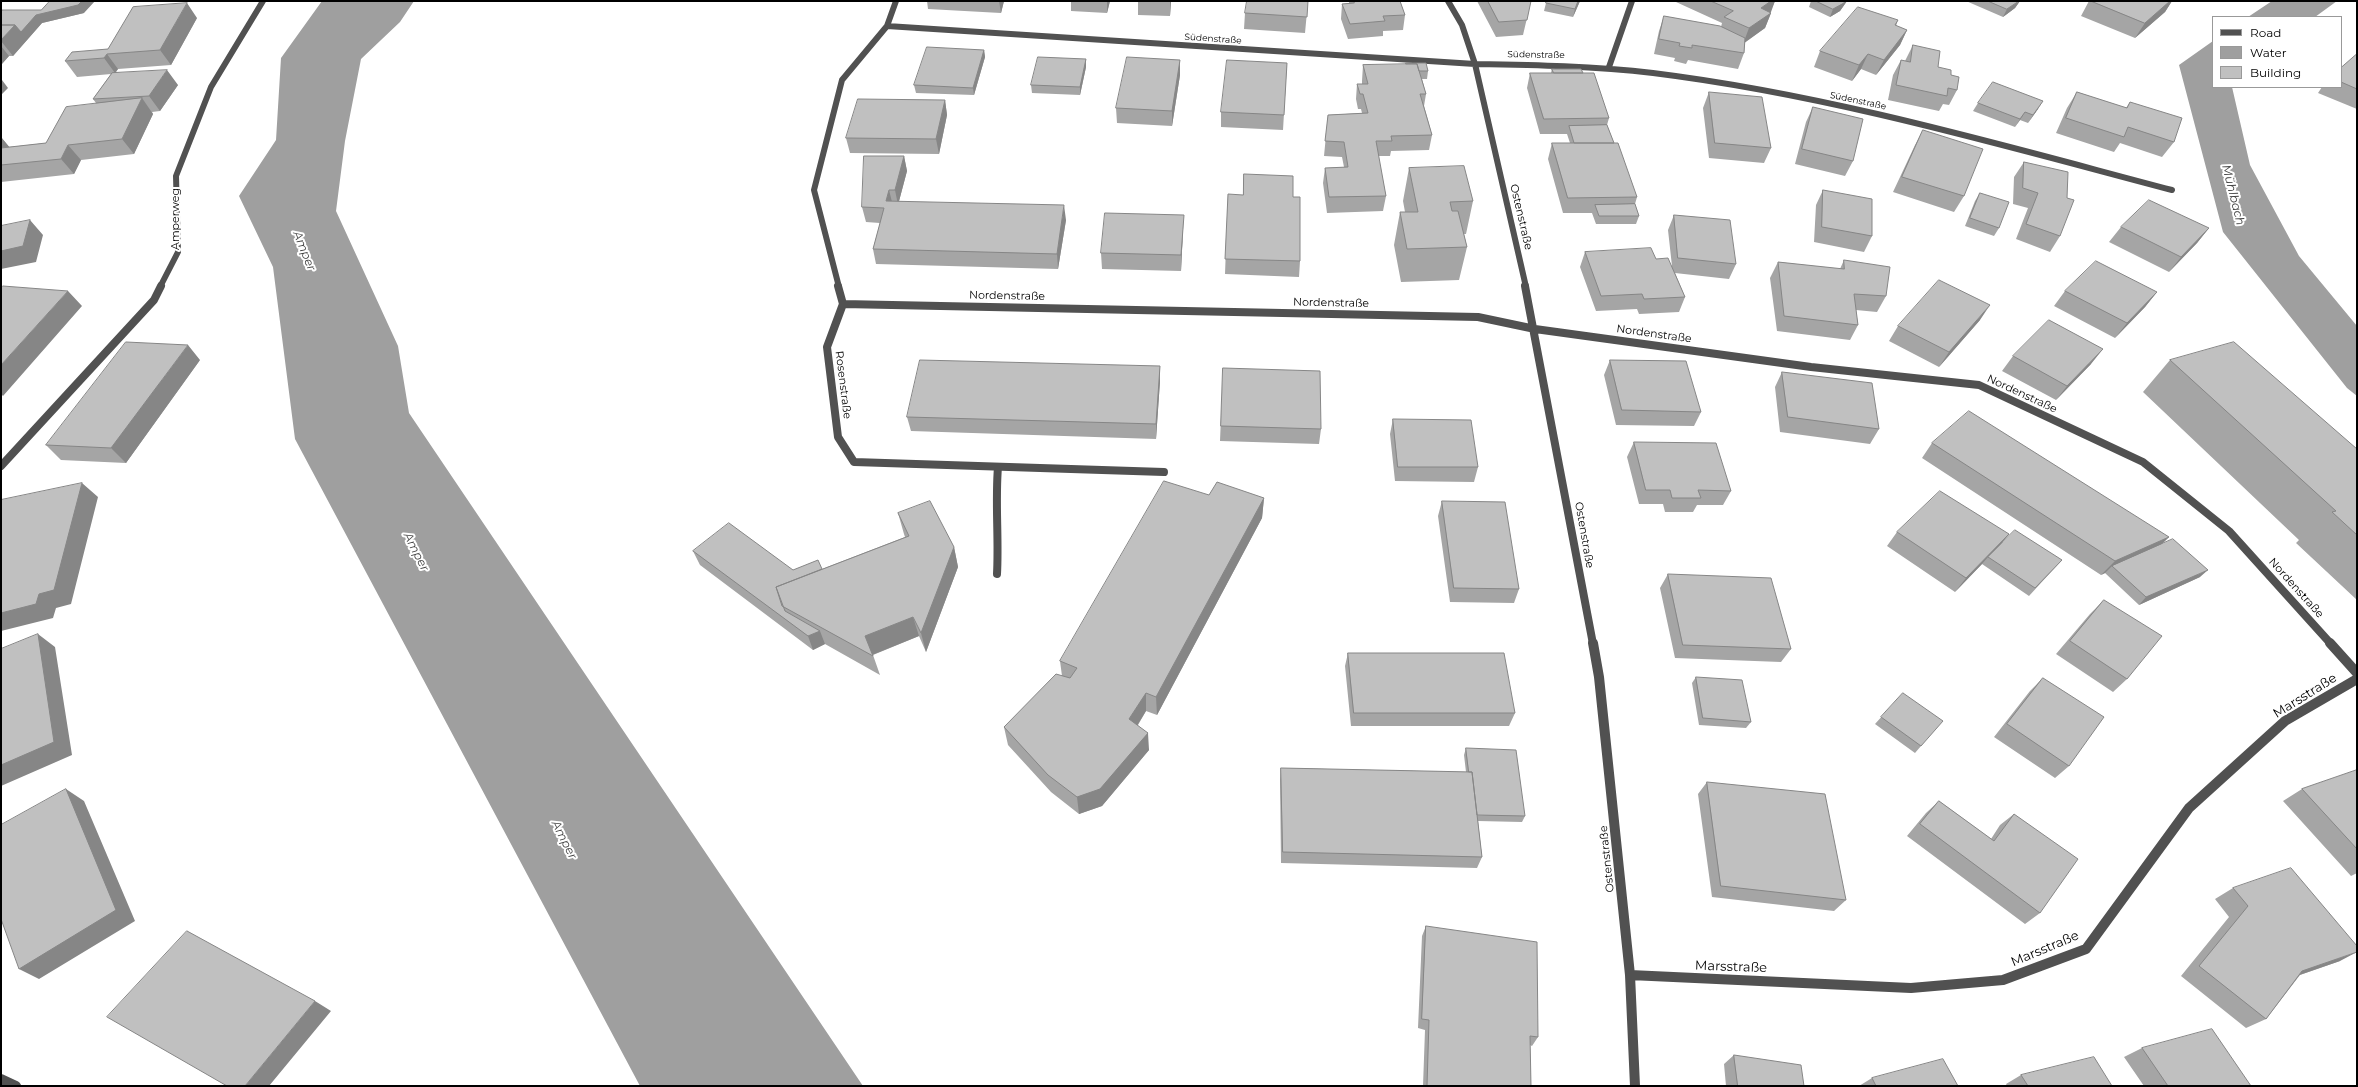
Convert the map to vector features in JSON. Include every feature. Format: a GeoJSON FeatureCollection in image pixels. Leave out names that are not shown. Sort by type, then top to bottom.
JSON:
{"type":"FeatureCollection","features":[{"type":"Feature","properties":{"kind":"street","name":"Amperweg"},"geometry":{"type":"LineString","coordinates":[[1,466],[154,300],[178,252],[176,176],[211,87],[263,1]]}},
{"type":"Feature","properties":{"kind":"street"},"geometry":{"type":"LineString","coordinates":[[843,304],[814,190],[842,80],[887,26],[896,1]]}},
{"type":"Feature","properties":{"kind":"street","name":"Ostenstraße"},"geometry":{"type":"LineString","coordinates":[[1448,1],[1462,25],[1475,64],[1535,329],[1599,678],[1630,976],[1635,1086]]}},
{"type":"Feature","properties":{"kind":"street"},"geometry":{"type":"LineString","coordinates":[[1609,67],[1632,1]]}},
{"type":"Feature","properties":{"kind":"street","name":"Südenstraße"},"geometry":{"type":"LineString","coordinates":[[887,26],[1475,64],[1530,62],[1609,67],[1727,83],[1900,119],[2172,190]]}},
{"type":"Feature","properties":{"kind":"street","name":"Nordenstraße"},"geometry":{"type":"LineString","coordinates":[[843,304],[1478,317],[1535,329],[1811,367],[1979,385],[2143,462],[2229,531],[2357,673]]}},
{"type":"Feature","properties":{"kind":"street","name":"Rosenstraße"},"geometry":{"type":"LineString","coordinates":[[843,304],[827,348],[838,437],[854,462],[1164,472]]}},
{"type":"Feature","properties":{"kind":"street"},"geometry":{"type":"LineString","coordinates":[[997,574],[999,542],[995,498],[998,466]]}},
{"type":"Feature","properties":{"kind":"street","name":"Marsstraße"},"geometry":{"type":"LineString","coordinates":[[1630,976],[1910,988],[2003,980],[2086,949],[2189,808],[2285,720],[2357,679]]}},
{"type":"Feature","properties":{"kind":"street"},"geometry":{"type":"LineString","coordinates":[[1,1078],[16,1086]]}},
{"type":"Feature","properties":{"kind":"water","name":"Amper"},"geometry":{"type":"Polygon","coordinates":[[[322,1],[414,1],[400,22],[361,59],[345,141],[336,211],[398,346],[409,413],[863,1086],[640,1086],[295,439],[273,267],[239,196],[276,140],[281,58],[322,1]]]}},
{"type":"Feature","properties":{"kind":"water"},"geometry":{"type":"Polygon","coordinates":[[[2272,1],[2337,1],[2316,16],[2250,16],[2272,1]]]}},
{"type":"Feature","properties":{"kind":"water","name":"Mühlbach"},"geometry":{"type":"Polygon","coordinates":[[[2212,42],[2212,88],[2232,88],[2250,165],[2299,256],[2357,326],[2357,396],[2347,388],[2223,232],[2179,65],[2212,42]]]}},
{"type":"Feature","properties":{"kind":"building"},"geometry":{"type":"Polygon","coordinates":[[[50,1],[82,1],[78,5],[36,15],[21,32],[15,25],[1,25],[2,10],[41,10],[50,1]]]}},
{"type":"Feature","properties":{"kind":"building"},"geometry":{"type":"Polygon","coordinates":[[[1247,1],[1308,1],[1307,17],[1245,13],[1247,1]]]}},
{"type":"Feature","properties":{"kind":"building"},"geometry":{"type":"Polygon","coordinates":[[[1354,1],[1400,1],[1405,15],[1383,16],[1385,21],[1350,24],[1342,4],[1354,3],[1354,1]]]}},
{"type":"Feature","properties":{"kind":"building"},"geometry":{"type":"Polygon","coordinates":[[[1488,1],[1531,1],[1527,20],[1499,22],[1488,1]]]}},
{"type":"Feature","properties":{"kind":"building"},"geometry":{"type":"Polygon","coordinates":[[[1546,1],[1578,1],[1575,9],[1546,3],[1546,1]]]}},
{"type":"Feature","properties":{"kind":"building"},"geometry":{"type":"Polygon","coordinates":[[[1711,1],[1771,1],[1761,8],[1771,13],[1749,28],[1724,17],[1733,11],[1711,1]]]}},
{"type":"Feature","properties":{"kind":"building"},"geometry":{"type":"Polygon","coordinates":[[[1816,1],[1845,1],[1833,9],[1816,1]]]}},
{"type":"Feature","properties":{"kind":"building"},"geometry":{"type":"Polygon","coordinates":[[[1988,1],[2019,1],[2007,9],[1988,1]]]}},
{"type":"Feature","properties":{"kind":"building"},"geometry":{"type":"Polygon","coordinates":[[[2091,1],[2170,1],[2145,23],[2091,1]]]}},
{"type":"Feature","properties":{"kind":"building"},"geometry":{"type":"Polygon","coordinates":[[[187,3],[160,50],[107,54],[104,58],[65,61],[72,52],[108,49],[133,7],[187,3]]]}},
{"type":"Feature","properties":{"kind":"building"},"geometry":{"type":"Polygon","coordinates":[[[1858,7],[1898,20],[1895,25],[1907,30],[1884,60],[1868,54],[1859,65],[1820,51],[1858,7]]]}},
{"type":"Feature","properties":{"kind":"building"},"geometry":{"type":"Polygon","coordinates":[[[1664,16],[1720,26],[1745,38],[1744,53],[1692,45],[1692,48],[1679,46],[1680,43],[1659,39],[1664,16]]]}},
{"type":"Feature","properties":{"kind":"building"},"geometry":{"type":"Polygon","coordinates":[[[1,25],[15,25],[1,40],[1,25]]]}},
{"type":"Feature","properties":{"kind":"building"},"geometry":{"type":"Polygon","coordinates":[[[1913,45],[1940,51],[1938,67],[1951,70],[1951,75],[1959,77],[1957,90],[1948,88],[1947,96],[1896,85],[1901,60],[1910,62],[1913,45]]]}},
{"type":"Feature","properties":{"kind":"building"},"geometry":{"type":"Polygon","coordinates":[[[927,47],[984,50],[973,88],[914,85],[927,47]]]}},
{"type":"Feature","properties":{"kind":"building"},"geometry":{"type":"Polygon","coordinates":[[[2357,54],[2357,89],[2342,82],[2342,67],[2357,54]]]}},
{"type":"Feature","properties":{"kind":"building"},"geometry":{"type":"Polygon","coordinates":[[[1038,57],[1086,59],[1080,87],[1031,85],[1038,57]]]}},
{"type":"Feature","properties":{"kind":"building"},"geometry":{"type":"Polygon","coordinates":[[[1127,57],[1180,60],[1172,111],[1116,108],[1127,57]]]}},
{"type":"Feature","properties":{"kind":"building"},"geometry":{"type":"Polygon","coordinates":[[[1227,60],[1287,63],[1284,115],[1221,112],[1227,60]]]}},
{"type":"Feature","properties":{"kind":"building"},"geometry":{"type":"Polygon","coordinates":[[[1406,63],[1426,63],[1428,71],[1419,71],[1417,64],[1406,63]]]}},
{"type":"Feature","properties":{"kind":"building"},"geometry":{"type":"Polygon","coordinates":[[[1417,64],[1426,94],[1420,94],[1432,135],[1391,136],[1392,141],[1376,141],[1386,196],[1329,197],[1325,168],[1348,167],[1344,142],[1325,141],[1328,115],[1368,113],[1363,94],[1360,94],[1357,84],[1368,84],[1363,65],[1417,64]]]}},
{"type":"Feature","properties":{"kind":"building"},"geometry":{"type":"Polygon","coordinates":[[[1552,69],[1581,69],[1583,73],[1554,73],[1552,69]]]}},
{"type":"Feature","properties":{"kind":"building"},"geometry":{"type":"Polygon","coordinates":[[[167,70],[149,96],[93,99],[112,73],[167,70]]]}},
{"type":"Feature","properties":{"kind":"building"},"geometry":{"type":"Polygon","coordinates":[[[1530,73],[1594,73],[1609,118],[1544,119],[1530,73]]]}},
{"type":"Feature","properties":{"kind":"building"},"geometry":{"type":"Polygon","coordinates":[[[1993,82],[2043,101],[2033,115],[2025,112],[2020,119],[1978,103],[1993,82]]]}},
{"type":"Feature","properties":{"kind":"building"},"geometry":{"type":"Polygon","coordinates":[[[1709,92],[1762,97],[1771,148],[1715,143],[1709,92]]]}},
{"type":"Feature","properties":{"kind":"building"},"geometry":{"type":"Polygon","coordinates":[[[2077,92],[2127,108],[2130,102],[2182,118],[2174,142],[2128,127],[2124,137],[2066,118],[2077,92]]]}},
{"type":"Feature","properties":{"kind":"building"},"geometry":{"type":"Polygon","coordinates":[[[142,98],[122,139],[68,145],[61,159],[1,165],[1,148],[46,143],[66,107],[142,98]]]}},
{"type":"Feature","properties":{"kind":"building"},"geometry":{"type":"Polygon","coordinates":[[[858,99],[945,100],[936,139],[846,138],[858,99]]]}},
{"type":"Feature","properties":{"kind":"building"},"geometry":{"type":"Polygon","coordinates":[[[1813,107],[1863,119],[1853,161],[1802,149],[1813,107]]]}},
{"type":"Feature","properties":{"kind":"building"},"geometry":{"type":"Polygon","coordinates":[[[1607,125],[1614,143],[1574,143],[1569,126],[1607,125]]]}},
{"type":"Feature","properties":{"kind":"building"},"geometry":{"type":"Polygon","coordinates":[[[1923,130],[1983,149],[1964,196],[1902,177],[1923,130]]]}},
{"type":"Feature","properties":{"kind":"building"},"geometry":{"type":"Polygon","coordinates":[[[1552,143],[1618,143],[1637,197],[1568,198],[1552,143]]]}},
{"type":"Feature","properties":{"kind":"building"},"geometry":{"type":"Polygon","coordinates":[[[864,156],[904,156],[895,190],[889,190],[886,201],[1064,205],[1057,254],[873,249],[884,208],[862,207],[864,156]]]}},
{"type":"Feature","properties":{"kind":"building"},"geometry":{"type":"Polygon","coordinates":[[[2024,162],[2068,172],[2067,198],[2074,200],[2060,236],[2026,224],[2038,193],[2023,188],[2024,162]]]}},
{"type":"Feature","properties":{"kind":"building"},"geometry":{"type":"Polygon","coordinates":[[[1464,166],[1473,201],[1450,202],[1452,211],[1458,211],[1467,247],[1407,249],[1400,212],[1418,212],[1409,168],[1464,166]]]}},
{"type":"Feature","properties":{"kind":"building"},"geometry":{"type":"Polygon","coordinates":[[[1244,174],[1293,176],[1293,197],[1300,197],[1300,261],[1225,259],[1228,194],[1243,195],[1244,174]]]}},
{"type":"Feature","properties":{"kind":"building"},"geometry":{"type":"Polygon","coordinates":[[[1823,190],[1872,199],[1872,236],[1822,227],[1823,190]]]}},
{"type":"Feature","properties":{"kind":"building"},"geometry":{"type":"Polygon","coordinates":[[[1980,193],[2009,202],[1999,228],[1970,218],[1980,193]]]}},
{"type":"Feature","properties":{"kind":"building"},"geometry":{"type":"Polygon","coordinates":[[[2149,200],[2209,228],[2181,257],[2121,227],[2149,200]]]}},
{"type":"Feature","properties":{"kind":"building"},"geometry":{"type":"Polygon","coordinates":[[[1635,204],[1639,216],[1599,216],[1595,205],[1635,204]]]}},
{"type":"Feature","properties":{"kind":"building"},"geometry":{"type":"Polygon","coordinates":[[[1105,213],[1184,215],[1181,255],[1101,253],[1105,213]]]}},
{"type":"Feature","properties":{"kind":"building"},"geometry":{"type":"Polygon","coordinates":[[[1674,215],[1730,220],[1736,264],[1678,258],[1674,215]]]}},
{"type":"Feature","properties":{"kind":"building"},"geometry":{"type":"Polygon","coordinates":[[[30,220],[23,246],[1,251],[1,226],[30,220]]]}},
{"type":"Feature","properties":{"kind":"building"},"geometry":{"type":"Polygon","coordinates":[[[1651,248],[1656,259],[1668,258],[1685,297],[1644,299],[1642,294],[1601,296],[1585,252],[1651,248]]]}},
{"type":"Feature","properties":{"kind":"building"},"geometry":{"type":"Polygon","coordinates":[[[1844,260],[1890,267],[1886,296],[1854,294],[1858,325],[1784,316],[1778,262],[1844,269],[1844,260]]]}},
{"type":"Feature","properties":{"kind":"building"},"geometry":{"type":"Polygon","coordinates":[[[2096,261],[2157,292],[2127,323],[2065,291],[2096,261]]]}},
{"type":"Feature","properties":{"kind":"building"},"geometry":{"type":"Polygon","coordinates":[[[1939,280],[1990,305],[1949,352],[1898,326],[1939,280]]]}},
{"type":"Feature","properties":{"kind":"building"},"geometry":{"type":"Polygon","coordinates":[[[3,286],[68,291],[1,365],[1,288],[3,286]]]}},
{"type":"Feature","properties":{"kind":"building"},"geometry":{"type":"Polygon","coordinates":[[[2049,320],[2103,349],[2067,386],[2013,356],[2049,320]]]}},
{"type":"Feature","properties":{"kind":"building"},"geometry":{"type":"Polygon","coordinates":[[[126,342],[188,345],[111,448],[46,445],[126,342]]]}},
{"type":"Feature","properties":{"kind":"building"},"geometry":{"type":"Polygon","coordinates":[[[2234,342],[2357,449],[2357,535],[2332,512],[2336,511],[2170,360],[2234,342]]]}},
{"type":"Feature","properties":{"kind":"building"},"geometry":{"type":"Polygon","coordinates":[[[920,360],[1160,366],[1156,424],[907,417],[920,360]]]}},
{"type":"Feature","properties":{"kind":"building"},"geometry":{"type":"Polygon","coordinates":[[[1610,360],[1686,361],[1701,412],[1622,410],[1610,360]]]}},
{"type":"Feature","properties":{"kind":"building"},"geometry":{"type":"Polygon","coordinates":[[[1223,368],[1320,371],[1321,429],[1221,426],[1223,368]]]}},
{"type":"Feature","properties":{"kind":"building"},"geometry":{"type":"Polygon","coordinates":[[[1782,372],[1872,383],[1879,429],[1788,417],[1782,372]]]}},
{"type":"Feature","properties":{"kind":"building"},"geometry":{"type":"Polygon","coordinates":[[[1969,411],[2169,537],[2115,561],[1932,443],[1969,411]]]}},
{"type":"Feature","properties":{"kind":"building"},"geometry":{"type":"Polygon","coordinates":[[[1393,419],[1471,420],[1478,467],[1398,467],[1393,419]]]}},
{"type":"Feature","properties":{"kind":"building"},"geometry":{"type":"Polygon","coordinates":[[[1634,442],[1716,443],[1731,491],[1698,490],[1701,498],[1672,498],[1670,490],[1646,490],[1634,442]]]}},
{"type":"Feature","properties":{"kind":"building"},"geometry":{"type":"Polygon","coordinates":[[[1164,481],[1209,495],[1217,482],[1264,498],[1156,697],[1146,693],[1129,719],[1148,733],[1100,789],[1077,797],[1048,775],[1004,727],[1056,674],[1070,678],[1077,668],[1060,661],[1164,481]]]}},
{"type":"Feature","properties":{"kind":"building"},"geometry":{"type":"Polygon","coordinates":[[[82,483],[54,590],[39,594],[36,604],[1,613],[1,500],[82,483]]]}},
{"type":"Feature","properties":{"kind":"building"},"geometry":{"type":"Polygon","coordinates":[[[1940,491],[2009,534],[1966,578],[1897,532],[1940,491]]]}},
{"type":"Feature","properties":{"kind":"building"},"geometry":{"type":"Polygon","coordinates":[[[930,501],[954,547],[921,633],[913,617],[865,636],[873,656],[782,606],[776,587],[909,536],[898,513],[930,501]]]}},
{"type":"Feature","properties":{"kind":"building"},"geometry":{"type":"Polygon","coordinates":[[[1442,501],[1505,502],[1519,589],[1454,588],[1442,501]]]}},
{"type":"Feature","properties":{"kind":"building"},"geometry":{"type":"Polygon","coordinates":[[[729,523],[793,570],[818,560],[822,569],[776,587],[785,611],[820,631],[808,636],[693,551],[729,523]]]}},
{"type":"Feature","properties":{"kind":"building"},"geometry":{"type":"Polygon","coordinates":[[[2015,530],[2062,560],[2035,588],[1988,557],[2015,530]]]}},
{"type":"Feature","properties":{"kind":"building"},"geometry":{"type":"Polygon","coordinates":[[[2173,539],[2208,570],[2146,597],[2112,566],[2173,539]]]}},
{"type":"Feature","properties":{"kind":"building"},"geometry":{"type":"Polygon","coordinates":[[[1668,574],[1771,578],[1791,649],[1683,645],[1668,574]]]}},
{"type":"Feature","properties":{"kind":"building"},"geometry":{"type":"Polygon","coordinates":[[[2104,600],[2162,636],[2127,679],[2070,641],[2104,600]]]}},
{"type":"Feature","properties":{"kind":"building"},"geometry":{"type":"Polygon","coordinates":[[[38,634],[54,742],[1,765],[1,649],[38,634]]]}},
{"type":"Feature","properties":{"kind":"building"},"geometry":{"type":"Polygon","coordinates":[[[1348,653],[1504,653],[1515,713],[1354,713],[1348,653]]]}},
{"type":"Feature","properties":{"kind":"building"},"geometry":{"type":"Polygon","coordinates":[[[1696,677],[1742,680],[1751,722],[1703,718],[1696,677]]]}},
{"type":"Feature","properties":{"kind":"building"},"geometry":{"type":"Polygon","coordinates":[[[2043,678],[2104,717],[2069,766],[2007,724],[2043,678]]]}},
{"type":"Feature","properties":{"kind":"building"},"geometry":{"type":"Polygon","coordinates":[[[1903,693],[1943,721],[1921,746],[1881,717],[1903,693]]]}},
{"type":"Feature","properties":{"kind":"building"},"geometry":{"type":"Polygon","coordinates":[[[1466,748],[1516,750],[1525,816],[1477,815],[1472,772],[1469,772],[1466,748]]]}},
{"type":"Feature","properties":{"kind":"building"},"geometry":{"type":"Polygon","coordinates":[[[1281,768],[1472,772],[1482,857],[1283,852],[1281,768]]]}},
{"type":"Feature","properties":{"kind":"building"},"geometry":{"type":"Polygon","coordinates":[[[2357,770],[2357,849],[2302,789],[2357,770]]]}},
{"type":"Feature","properties":{"kind":"building"},"geometry":{"type":"Polygon","coordinates":[[[1707,782],[1825,794],[1846,900],[1721,886],[1707,782]]]}},
{"type":"Feature","properties":{"kind":"building"},"geometry":{"type":"Polygon","coordinates":[[[66,789],[116,910],[19,969],[1,919],[1,825],[66,789]]]}},
{"type":"Feature","properties":{"kind":"building"},"geometry":{"type":"Polygon","coordinates":[[[1939,801],[1994,841],[2014,814],[2078,859],[2040,913],[1920,824],[1939,801]]]}},
{"type":"Feature","properties":{"kind":"building"},"geometry":{"type":"Polygon","coordinates":[[[2291,868],[2357,946],[2357,952],[2302,971],[2266,1019],[2199,966],[2248,906],[2233,888],[2291,868]]]}},
{"type":"Feature","properties":{"kind":"building"},"geometry":{"type":"Polygon","coordinates":[[[1426,926],[1537,942],[1538,1037],[1530,1036],[1531,1086],[1427,1086],[1429,1020],[1422,1019],[1426,926]]]}},
{"type":"Feature","properties":{"kind":"building"},"geometry":{"type":"Polygon","coordinates":[[[187,931],[315,1001],[245,1086],[227,1086],[107,1017],[187,931]]]}},
{"type":"Feature","properties":{"kind":"building"},"geometry":{"type":"Polygon","coordinates":[[[2212,1029],[2251,1086],[2168,1086],[2142,1048],[2212,1029]]]}},
{"type":"Feature","properties":{"kind":"building"},"geometry":{"type":"Polygon","coordinates":[[[1734,1055],[1801,1065],[1804,1086],[1738,1086],[1734,1055]]]}},
{"type":"Feature","properties":{"kind":"building"},"geometry":{"type":"Polygon","coordinates":[[[2094,1057],[2112,1086],[2028,1086],[2021,1075],[2094,1057]]]}},
{"type":"Feature","properties":{"kind":"building"},"geometry":{"type":"Polygon","coordinates":[[[1943,1059],[1958,1086],[1876,1086],[1872,1078],[1943,1059]]]}}]}
